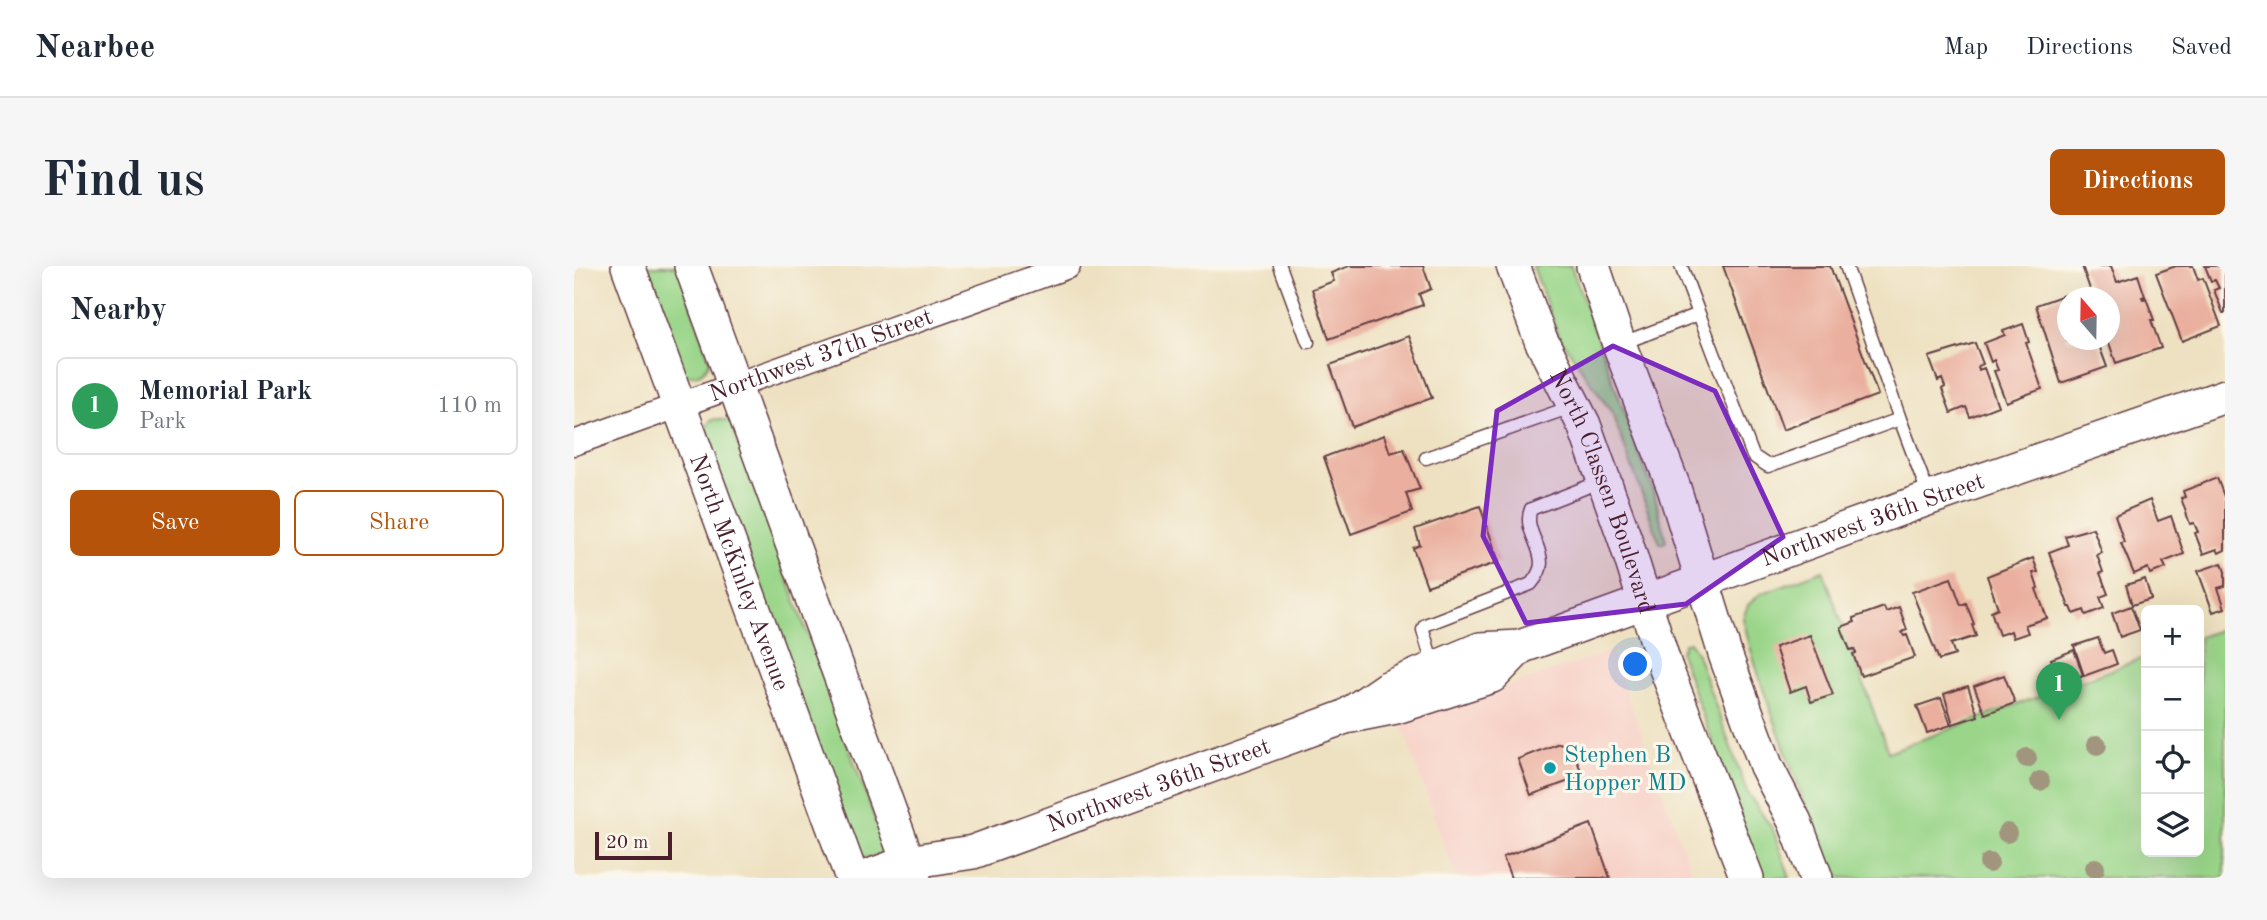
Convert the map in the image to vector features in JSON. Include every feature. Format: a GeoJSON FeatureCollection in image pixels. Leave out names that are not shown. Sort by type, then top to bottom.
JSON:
{"type":"FeatureCollection","features":[{"type":"Feature","properties":{"kind":"street","name":"North McKinley Avenue"},"geometry":{"type":"LineString","coordinates":[[628,266],[852,878]]}},
{"type":"Feature","properties":{"kind":"street"},"geometry":{"type":"LineString","coordinates":[[691,266],[918,873]]}},
{"type":"Feature","properties":{"kind":"street","name":"Northwest 37th Street"},"geometry":{"type":"LineString","coordinates":[[574,443],[1068,266]]}},
{"type":"Feature","properties":{"kind":"street","name":"North Classen Boulevard"},"geometry":{"type":"LineString","coordinates":[[1513,266],[1541,340],[1575,406],[1604,481],[1665,666],[1747,878]]}},
{"type":"Feature","properties":{"kind":"street"},"geometry":{"type":"LineString","coordinates":[[1593,266],[1619,344],[1674,488],[1725,654],[1762,754],[1796,822],[1816,878]]}},
{"type":"Feature","properties":{"kind":"street","name":"Northwest 36th Street"},"geometry":{"type":"LineString","coordinates":[[1345,716],[1387,688],[1479,649],[1520,647],[1930,498],[2225,396]]}},
{"type":"Feature","properties":{"kind":"street","name":"Northwest 36th Street"},"geometry":{"type":"LineString","coordinates":[[864,878],[918,873],[1345,716],[1396,706],[1492,676],[1520,647]]}},
{"type":"Feature","properties":{"kind":"lane"},"geometry":{"type":"LineString","coordinates":[[1295,266],[1281,268],[1308,342]]}},
{"type":"Feature","properties":{"kind":"lane"},"geometry":{"type":"LineString","coordinates":[[1681,266],[1753,456],[1768,466],[1900,419]]}},
{"type":"Feature","properties":{"kind":"lane"},"geometry":{"type":"LineString","coordinates":[[1846,266],[1930,498]]}},
{"type":"Feature","properties":{"kind":"lane"},"geometry":{"type":"LineString","coordinates":[[1619,344],[1699,314]]}},
{"type":"Feature","properties":{"kind":"lane"},"geometry":{"type":"LineString","coordinates":[[1426,458],[1575,406]]}},
{"type":"Feature","properties":{"kind":"lane"},"geometry":{"type":"LineString","coordinates":[[1434,668],[1423,630],[1425,625],[1531,584],[1542,563],[1528,518],[1531,509],[1604,481]]}},
{"type":"Feature","properties":{"kind":"highlighted area"},"geometry":{"type":"Polygon","coordinates":[[[1613,346],[1715,391],[1783,537],[1686,604],[1526,623],[1483,536],[1497,411],[1613,346]]]}},
{"type":"Feature","properties":{"kind":"shaded area"},"geometry":{"type":"Polygon","coordinates":[[[1611,651],[1694,878],[1456,878],[1399,717],[1497,690],[1611,651]]]}},
{"type":"Feature","properties":{"kind":"green space"},"geometry":{"type":"Polygon","coordinates":[[[638,266],[678,266],[710,362],[701,373],[689,375],[679,372],[638,266]]]}},
{"type":"Feature","properties":{"kind":"green space"},"geometry":{"type":"Polygon","coordinates":[[[1533,266],[1571,266],[1655,496],[1666,541],[1663,543],[1660,543],[1612,413],[1557,333],[1533,266]]]}},
{"type":"Feature","properties":{"kind":"green space"},"geometry":{"type":"Polygon","coordinates":[[[710,421],[730,421],[885,847],[880,854],[873,857],[857,856],[703,433],[710,421]]]}},
{"type":"Feature","properties":{"kind":"green space"},"geometry":{"type":"Polygon","coordinates":[[[1823,570],[1888,752],[2141,659],[2141,857],[2204,857],[2204,635],[2225,628],[2225,878],[1832,878],[1750,647],[1743,618],[1748,605],[1760,594],[1823,570]]]}},
{"type":"Feature","properties":{"kind":"green space"},"geometry":{"type":"Polygon","coordinates":[[[1689,642],[1696,652],[1747,792],[1773,830],[1790,878],[1762,878],[1680,653],[1684,643],[1689,642]]]}},
{"type":"Feature","properties":{"kind":"building"},"geometry":{"type":"Polygon","coordinates":[[[1349,266],[1423,266],[1431,289],[1419,294],[1423,305],[1329,339],[1312,289],[1334,281],[1331,273],[1349,266]]]}},
{"type":"Feature","properties":{"kind":"building"},"geometry":{"type":"Polygon","coordinates":[[[1723,266],[1830,266],[1878,395],[1783,430],[1723,266]]]}},
{"type":"Feature","properties":{"kind":"building"},"geometry":{"type":"Polygon","coordinates":[[[2082,266],[2111,266],[2117,282],[2138,275],[2145,296],[2142,297],[2146,298],[2161,348],[2116,363],[2111,350],[2120,350],[2120,287],[2089,287],[2082,266]]]}},
{"type":"Feature","properties":{"kind":"building"},"geometry":{"type":"Polygon","coordinates":[[[2176,266],[2193,266],[2198,280],[2203,278],[2221,326],[2182,341],[2156,273],[2176,266]]]}},
{"type":"Feature","properties":{"kind":"building"},"geometry":{"type":"Polygon","coordinates":[[[2205,266],[2225,266],[2225,313],[2214,290],[2219,288],[2215,280],[2211,281],[2205,266]]]}},
{"type":"Feature","properties":{"kind":"building"},"geometry":{"type":"Polygon","coordinates":[[[2057,298],[2057,350],[2101,350],[2107,367],[2061,383],[2036,305],[2057,298]]]}},
{"type":"Feature","properties":{"kind":"building"},"geometry":{"type":"Polygon","coordinates":[[[2023,324],[2029,342],[2026,343],[2042,389],[2006,402],[1994,371],[1998,370],[1994,360],[1991,362],[1984,343],[2005,335],[2003,331],[2023,324]]]}},
{"type":"Feature","properties":{"kind":"building"},"geometry":{"type":"Polygon","coordinates":[[[1409,336],[1432,398],[1352,427],[1330,365],[1409,336]]]}},
{"type":"Feature","properties":{"kind":"building"},"geometry":{"type":"Polygon","coordinates":[[[1975,343],[1983,364],[1978,366],[1979,370],[1984,368],[1998,406],[1970,417],[1966,407],[1951,413],[1942,389],[1945,387],[1942,379],[1938,381],[1929,357],[1975,343]]]}},
{"type":"Feature","properties":{"kind":"building"},"geometry":{"type":"Polygon","coordinates":[[[1384,435],[1390,453],[1404,449],[1420,489],[1406,493],[1412,512],[1351,534],[1324,457],[1384,435]]]}},
{"type":"Feature","properties":{"kind":"building"},"geometry":{"type":"Polygon","coordinates":[[[2217,478],[2225,499],[2225,550],[2219,553],[2217,549],[2203,554],[2195,533],[2198,532],[2194,523],[2190,524],[2181,498],[2185,497],[2183,491],[2217,478]]]}},
{"type":"Feature","properties":{"kind":"building"},"geometry":{"type":"Polygon","coordinates":[[[2150,500],[2158,521],[2171,516],[2184,554],[2163,562],[2166,568],[2150,574],[2148,568],[2134,574],[2121,543],[2124,542],[2115,515],[2150,500]]]}},
{"type":"Feature","properties":{"kind":"building"},"geometry":{"type":"Polygon","coordinates":[[[1480,506],[1499,562],[1427,586],[1413,548],[1420,545],[1415,529],[1480,506]]]}},
{"type":"Feature","properties":{"kind":"building"},"geometry":{"type":"Polygon","coordinates":[[[2093,528],[2102,553],[2097,555],[2108,594],[2100,597],[2104,608],[2086,615],[2084,610],[2074,614],[2049,552],[2068,545],[2065,536],[2093,528]]]}},
{"type":"Feature","properties":{"kind":"building"},"geometry":{"type":"Polygon","coordinates":[[[2033,558],[2038,572],[2033,573],[2038,588],[2036,589],[2047,618],[2025,625],[2028,633],[2013,638],[2011,631],[1999,635],[1991,611],[1998,608],[1987,576],[2033,558]]]}},
{"type":"Feature","properties":{"kind":"building"},"geometry":{"type":"Polygon","coordinates":[[[2222,563],[2225,586],[2218,588],[2225,608],[2213,612],[2198,571],[2222,563]]]}},
{"type":"Feature","properties":{"kind":"building"},"geometry":{"type":"Polygon","coordinates":[[[1951,578],[1961,605],[1966,603],[1976,636],[1951,644],[1955,655],[1939,660],[1912,592],[1951,578]]]}},
{"type":"Feature","properties":{"kind":"building"},"geometry":{"type":"Polygon","coordinates":[[[2145,579],[2151,599],[2132,605],[2126,585],[2145,579]]]}},
{"type":"Feature","properties":{"kind":"building"},"geometry":{"type":"Polygon","coordinates":[[[2131,606],[2140,630],[2120,637],[2112,613],[2131,606]]]}},
{"type":"Feature","properties":{"kind":"building"},"geometry":{"type":"Polygon","coordinates":[[[1884,607],[1886,612],[1899,607],[1907,630],[1902,632],[1904,636],[1907,635],[1915,657],[1861,676],[1853,654],[1856,653],[1854,649],[1850,650],[1841,627],[1855,622],[1853,618],[1884,607]]]}},
{"type":"Feature","properties":{"kind":"building"},"geometry":{"type":"Polygon","coordinates":[[[1810,635],[1833,695],[1811,702],[1806,686],[1790,692],[1775,647],[1810,635]]]}},
{"type":"Feature","properties":{"kind":"building"},"geometry":{"type":"Polygon","coordinates":[[[2098,638],[2104,653],[2112,650],[2117,664],[2084,676],[2074,646],[2098,638]]]}},
{"type":"Feature","properties":{"kind":"building"},"geometry":{"type":"Polygon","coordinates":[[[2074,650],[2083,675],[2060,684],[2051,659],[2074,650]]]}},
{"type":"Feature","properties":{"kind":"building"},"geometry":{"type":"Polygon","coordinates":[[[2004,675],[2015,703],[1985,714],[1974,686],[2004,675]]]}},
{"type":"Feature","properties":{"kind":"building"},"geometry":{"type":"Polygon","coordinates":[[[1968,686],[1978,716],[1953,724],[1944,694],[1968,686]]]}},
{"type":"Feature","properties":{"kind":"building"},"geometry":{"type":"Polygon","coordinates":[[[1941,698],[1951,725],[1927,733],[1917,706],[1941,698]]]}},
{"type":"Feature","properties":{"kind":"building","name":"Stephen B Hopper MD"},"geometry":{"type":"Polygon","coordinates":[[[1559,743],[1572,748],[1583,776],[1531,795],[1518,759],[1559,743]]]}},
{"type":"Feature","properties":{"kind":"building"},"geometry":{"type":"Polygon","coordinates":[[[1591,824],[1610,878],[1511,878],[1503,857],[1591,824]]]}},
{"type":"Feature","properties":{"kind":"place","name":"Memorial Park"},"geometry":{"type":"Point","coordinates":[2059,720]}},
{"type":"Feature","properties":{"kind":"place","name":"Stephen B Hopper MD"},"geometry":{"type":"Point","coordinates":[1550,768]}}]}
